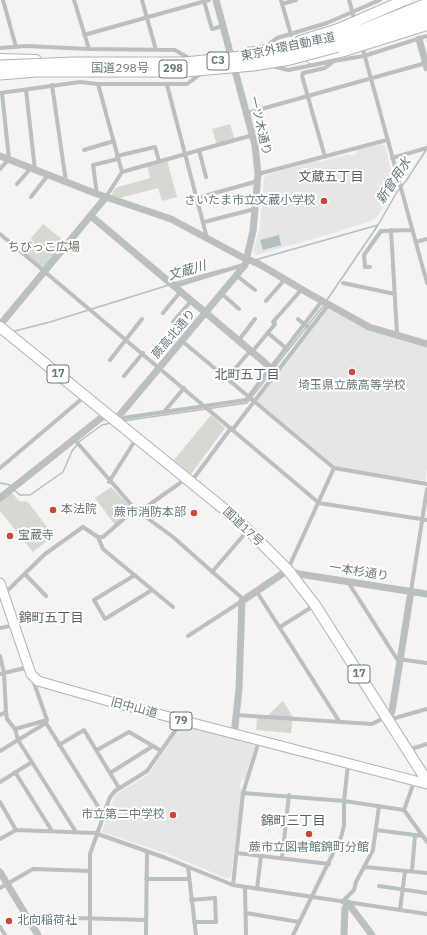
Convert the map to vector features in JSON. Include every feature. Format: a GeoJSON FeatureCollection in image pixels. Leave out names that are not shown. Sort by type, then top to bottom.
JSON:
{"type":"FeatureCollection","features":[{"type":"Feature","properties":{"kind":"highway","name":"国道298号"},"geometry":{"type":"LineString","coordinates":[[0,73],[47,65],[190,59],[231,55],[289,45],[338,29],[405,0]]}},
{"type":"Feature","properties":{"kind":"highway","name":"東京外環自動車道"},"geometry":{"type":"LineString","coordinates":[[0,65],[67,63],[185,63],[251,56],[317,43],[362,30],[427,4]]}},
{"type":"Feature","properties":{"kind":"highway","name":"東京外環自動車道"},"geometry":{"type":"LineString","coordinates":[[0,73],[37,71],[186,71],[253,65],[342,46],[365,39],[427,15]]}},
{"type":"Feature","properties":{"kind":"highway","name":"国道298号"},"geometry":{"type":"LineString","coordinates":[[0,65],[207,69],[269,65],[294,62],[344,51],[427,25]]}},
{"type":"Feature","properties":{"kind":"highway"},"geometry":{"type":"LineString","coordinates":[[0,59],[47,65]]}},
{"type":"Feature","properties":{"kind":"highway"},"geometry":{"type":"LineString","coordinates":[[0,80],[47,65]]}},
{"type":"Feature","properties":{"kind":"highway","name":"国道17号"},"geometry":{"type":"LineString","coordinates":[[4,329],[248,530],[288,570],[315,605],[427,781]]}},
{"type":"Feature","properties":{"kind":"main road"},"geometry":{"type":"LineString","coordinates":[[0,583],[2,595],[16,625],[30,670]]}},
{"type":"Feature","properties":{"kind":"main road","name":"旧中山道"},"geometry":{"type":"LineString","coordinates":[[30,670],[38,681],[61,689],[427,784]]}},
{"type":"Feature","properties":{"kind":"street"},"geometry":{"type":"LineString","coordinates":[[3,0],[16,47]]}},
{"type":"Feature","properties":{"kind":"street"},"geometry":{"type":"LineString","coordinates":[[74,0],[88,49]]}},
{"type":"Feature","properties":{"kind":"street"},"geometry":{"type":"LineString","coordinates":[[142,0],[156,50]]}},
{"type":"Feature","properties":{"kind":"street"},"geometry":{"type":"LineString","coordinates":[[84,35],[209,0]]}},
{"type":"Feature","properties":{"kind":"street","name":"一ツ木通り"},"geometry":{"type":"LineString","coordinates":[[216,0],[253,135],[258,178],[254,231],[248,262]]}},
{"type":"Feature","properties":{"kind":"street"},"geometry":{"type":"LineString","coordinates":[[291,35],[282,2],[296,0]]}},
{"type":"Feature","properties":{"kind":"street"},"geometry":{"type":"LineString","coordinates":[[349,0],[427,283]]}},
{"type":"Feature","properties":{"kind":"street"},"geometry":{"type":"LineString","coordinates":[[231,55],[247,49],[266,46],[277,38],[327,23],[380,0]]}},
{"type":"Feature","properties":{"kind":"street"},"geometry":{"type":"LineString","coordinates":[[204,1],[212,29],[223,26]]}},
{"type":"Feature","properties":{"kind":"street"},"geometry":{"type":"LineString","coordinates":[[0,10],[5,9]]}},
{"type":"Feature","properties":{"kind":"street"},"geometry":{"type":"LineString","coordinates":[[269,65],[288,70],[364,56],[427,36]]}},
{"type":"Feature","properties":{"kind":"street"},"geometry":{"type":"LineString","coordinates":[[247,113],[371,78],[426,65],[419,39]]}},
{"type":"Feature","properties":{"kind":"street"},"geometry":{"type":"LineString","coordinates":[[0,48],[175,50],[190,59]]}},
{"type":"Feature","properties":{"kind":"street"},"geometry":{"type":"LineString","coordinates":[[325,156],[302,76],[303,72],[325,68],[334,61]]}},
{"type":"Feature","properties":{"kind":"street"},"geometry":{"type":"LineString","coordinates":[[0,169],[9,159],[1,93],[26,90],[52,84],[80,82],[98,84],[187,84],[207,69]]}},
{"type":"Feature","properties":{"kind":"street"},"geometry":{"type":"LineString","coordinates":[[52,84],[66,182]]}},
{"type":"Feature","properties":{"kind":"street"},"geometry":{"type":"LineString","coordinates":[[98,84],[122,172]]}},
{"type":"Feature","properties":{"kind":"street"},"geometry":{"type":"LineString","coordinates":[[167,84],[208,238]]}},
{"type":"Feature","properties":{"kind":"street"},"geometry":{"type":"LineString","coordinates":[[26,90],[33,169]]}},
{"type":"Feature","properties":{"kind":"street"},"geometry":{"type":"LineString","coordinates":[[4,329],[45,272],[106,197],[122,172],[253,135]]}},
{"type":"Feature","properties":{"kind":"street"},"geometry":{"type":"LineString","coordinates":[[197,198],[325,156],[387,140]]}},
{"type":"Feature","properties":{"kind":"street"},"geometry":{"type":"LineString","coordinates":[[84,150],[114,141]]}},
{"type":"Feature","properties":{"kind":"street"},"geometry":{"type":"LineString","coordinates":[[97,194],[93,165],[155,147],[159,161]]}},
{"type":"Feature","properties":{"kind":"street"},"geometry":{"type":"LineString","coordinates":[[392,158],[425,149]]}},
{"type":"Feature","properties":{"kind":"street"},"geometry":{"type":"LineString","coordinates":[[199,150],[206,177]]}},
{"type":"Feature","properties":{"kind":"street"},"geometry":{"type":"LineString","coordinates":[[0,156],[97,194],[171,219],[208,238],[248,262],[285,279],[369,326],[427,344]]}},
{"type":"Feature","properties":{"kind":"street"},"geometry":{"type":"LineString","coordinates":[[17,184],[33,169]]}},
{"type":"Feature","properties":{"kind":"street"},"geometry":{"type":"LineString","coordinates":[[30,197],[48,175]]}},
{"type":"Feature","properties":{"kind":"street"},"geometry":{"type":"LineString","coordinates":[[204,222],[256,209]]}},
{"type":"Feature","properties":{"kind":"street"},"geometry":{"type":"LineString","coordinates":[[91,216],[252,351],[273,371]]}},
{"type":"Feature","properties":{"kind":"street"},"geometry":{"type":"LineString","coordinates":[[392,230],[397,334]]}},
{"type":"Feature","properties":{"kind":"street"},"geometry":{"type":"LineString","coordinates":[[370,267],[366,267],[364,255],[381,231],[412,230]]}},
{"type":"Feature","properties":{"kind":"street"},"geometry":{"type":"LineString","coordinates":[[0,234],[127,339],[319,503],[424,519]]}},
{"type":"Feature","properties":{"kind":"street"},"geometry":{"type":"LineString","coordinates":[[416,242],[427,239]]}},
{"type":"Feature","properties":{"kind":"street"},"geometry":{"type":"LineString","coordinates":[[162,313],[175,286],[248,262]]}},
{"type":"Feature","properties":{"kind":"street","name":"蕨高北通り"},"geometry":{"type":"LineString","coordinates":[[0,498],[75,440],[113,419],[160,367],[248,262]]}},
{"type":"Feature","properties":{"kind":"street"},"geometry":{"type":"LineString","coordinates":[[237,276],[255,290]]}},
{"type":"Feature","properties":{"kind":"street"},"geometry":{"type":"LineString","coordinates":[[266,301],[285,279]]}},
{"type":"Feature","properties":{"kind":"street"},"geometry":{"type":"LineString","coordinates":[[343,283],[395,294]]}},
{"type":"Feature","properties":{"kind":"street"},"geometry":{"type":"LineString","coordinates":[[227,378],[268,333],[274,323],[302,289]]}},
{"type":"Feature","properties":{"kind":"street"},"geometry":{"type":"LineString","coordinates":[[222,294],[240,309]]}},
{"type":"Feature","properties":{"kind":"street"},"geometry":{"type":"LineString","coordinates":[[174,322],[192,300]]}},
{"type":"Feature","properties":{"kind":"street"},"geometry":{"type":"LineString","coordinates":[[273,371],[286,348],[325,302]]}},
{"type":"Feature","properties":{"kind":"street"},"geometry":{"type":"LineString","coordinates":[[98,537],[103,537],[137,510],[180,483],[188,480],[232,428],[273,371],[299,342],[325,302]]}},
{"type":"Feature","properties":{"kind":"street"},"geometry":{"type":"LineString","coordinates":[[110,360],[142,319]]}},
{"type":"Feature","properties":{"kind":"street"},"geometry":{"type":"LineString","coordinates":[[239,340],[255,319]]}},
{"type":"Feature","properties":{"kind":"street"},"geometry":{"type":"LineString","coordinates":[[298,319],[309,328]]}},
{"type":"Feature","properties":{"kind":"street"},"geometry":{"type":"LineString","coordinates":[[268,333],[291,352]]}},
{"type":"Feature","properties":{"kind":"street"},"geometry":{"type":"LineString","coordinates":[[294,338],[299,342]]}},
{"type":"Feature","properties":{"kind":"street"},"geometry":{"type":"LineString","coordinates":[[182,341],[334,468],[338,470],[427,484]]}},
{"type":"Feature","properties":{"kind":"street"},"geometry":{"type":"LineString","coordinates":[[124,376],[143,353]]}},
{"type":"Feature","properties":{"kind":"street"},"geometry":{"type":"LineString","coordinates":[[164,412],[184,388]]}},
{"type":"Feature","properties":{"kind":"street"},"geometry":{"type":"LineString","coordinates":[[0,468],[84,396]]}},
{"type":"Feature","properties":{"kind":"street"},"geometry":{"type":"LineString","coordinates":[[113,419],[252,399]]}},
{"type":"Feature","properties":{"kind":"street"},"geometry":{"type":"LineString","coordinates":[[109,482],[136,439]]}},
{"type":"Feature","properties":{"kind":"street"},"geometry":{"type":"LineString","coordinates":[[75,440],[109,482],[137,510],[173,537],[242,600],[234,735]]}},
{"type":"Feature","properties":{"kind":"street"},"geometry":{"type":"LineString","coordinates":[[188,636],[242,600],[257,592],[288,570],[334,468]]}},
{"type":"Feature","properties":{"kind":"street"},"geometry":{"type":"LineString","coordinates":[[388,720],[392,711],[424,519],[427,489]]}},
{"type":"Feature","properties":{"kind":"street"},"geometry":{"type":"LineString","coordinates":[[2,595],[54,546],[83,527],[98,537],[103,549],[173,607]]}},
{"type":"Feature","properties":{"kind":"street"},"geometry":{"type":"LineString","coordinates":[[212,572],[248,530]]}},
{"type":"Feature","properties":{"kind":"street","name":"一本杉通り"},"geometry":{"type":"LineString","coordinates":[[288,570],[299,574],[427,594]]}},
{"type":"Feature","properties":{"kind":"street"},"geometry":{"type":"LineString","coordinates":[[25,574],[46,596]]}},
{"type":"Feature","properties":{"kind":"street"},"geometry":{"type":"LineString","coordinates":[[134,576],[94,600],[105,619],[152,590]]}},
{"type":"Feature","properties":{"kind":"street"},"geometry":{"type":"LineString","coordinates":[[347,581],[397,659],[427,663]]}},
{"type":"Feature","properties":{"kind":"street"},"geometry":{"type":"LineString","coordinates":[[257,592],[339,721]]}},
{"type":"Feature","properties":{"kind":"street"},"geometry":{"type":"LineString","coordinates":[[280,627],[315,605]]}},
{"type":"Feature","properties":{"kind":"street"},"geometry":{"type":"LineString","coordinates":[[0,628],[16,625]]}},
{"type":"Feature","properties":{"kind":"street"},"geometry":{"type":"LineString","coordinates":[[0,656],[7,719],[15,729],[18,740],[76,832]]}},
{"type":"Feature","properties":{"kind":"street"},"geometry":{"type":"LineString","coordinates":[[2,673],[30,670],[46,722],[104,816]]}},
{"type":"Feature","properties":{"kind":"street"},"geometry":{"type":"LineString","coordinates":[[236,715],[372,724],[382,719],[388,720],[427,709]]}},
{"type":"Feature","properties":{"kind":"street"},"geometry":{"type":"LineString","coordinates":[[0,715],[6,712]]}},
{"type":"Feature","properties":{"kind":"street"},"geometry":{"type":"LineString","coordinates":[[90,935],[90,854],[98,835],[110,797],[120,788],[147,771],[182,721]]}},
{"type":"Feature","properties":{"kind":"street"},"geometry":{"type":"LineString","coordinates":[[15,729],[46,722]]}},
{"type":"Feature","properties":{"kind":"street"},"geometry":{"type":"LineString","coordinates":[[0,751],[46,722]]}},
{"type":"Feature","properties":{"kind":"street"},"geometry":{"type":"LineString","coordinates":[[59,745],[84,730],[120,788]]}},
{"type":"Feature","properties":{"kind":"street"},"geometry":{"type":"LineString","coordinates":[[97,750],[129,732],[161,751]]}},
{"type":"Feature","properties":{"kind":"street"},"geometry":{"type":"LineString","coordinates":[[233,885],[243,793],[259,741]]}},
{"type":"Feature","properties":{"kind":"street"},"geometry":{"type":"LineString","coordinates":[[407,750],[427,744]]}},
{"type":"Feature","properties":{"kind":"street"},"geometry":{"type":"LineString","coordinates":[[110,773],[153,746]]}},
{"type":"Feature","properties":{"kind":"street"},"geometry":{"type":"LineString","coordinates":[[0,782],[32,762]]}},
{"type":"Feature","properties":{"kind":"street"},"geometry":{"type":"LineString","coordinates":[[293,935],[341,837],[344,826],[344,801],[348,764]]}},
{"type":"Feature","properties":{"kind":"street"},"geometry":{"type":"LineString","coordinates":[[15,772],[52,831]]}},
{"type":"Feature","properties":{"kind":"street"},"geometry":{"type":"LineString","coordinates":[[404,810],[414,786],[414,780]]}},
{"type":"Feature","properties":{"kind":"street"},"geometry":{"type":"LineString","coordinates":[[243,793],[289,795],[404,810],[427,842]]}},
{"type":"Feature","properties":{"kind":"street"},"geometry":{"type":"LineString","coordinates":[[282,858],[289,795]]}},
{"type":"Feature","properties":{"kind":"street"},"geometry":{"type":"LineString","coordinates":[[0,802],[16,830]]}},
{"type":"Feature","properties":{"kind":"street"},"geometry":{"type":"LineString","coordinates":[[344,935],[345,903],[354,890],[356,882],[373,850],[379,806]]}},
{"type":"Feature","properties":{"kind":"street"},"geometry":{"type":"LineString","coordinates":[[0,839],[16,830],[95,833],[233,885],[245,888],[427,914]]}},
{"type":"Feature","properties":{"kind":"street"},"geometry":{"type":"LineString","coordinates":[[376,830],[423,836]]}},
{"type":"Feature","properties":{"kind":"street"},"geometry":{"type":"LineString","coordinates":[[412,871],[415,835]]}},
{"type":"Feature","properties":{"kind":"street"},"geometry":{"type":"LineString","coordinates":[[146,935],[147,852]]}},
{"type":"Feature","properties":{"kind":"street"},"geometry":{"type":"LineString","coordinates":[[237,853],[329,864]]}},
{"type":"Feature","properties":{"kind":"street"},"geometry":{"type":"LineString","coordinates":[[257,889],[261,856]]}},
{"type":"Feature","properties":{"kind":"street"},"geometry":{"type":"LineString","coordinates":[[364,866],[427,873]]}},
{"type":"Feature","properties":{"kind":"street"},"geometry":{"type":"LineString","coordinates":[[188,867],[196,935]]}},
{"type":"Feature","properties":{"kind":"street"},"geometry":{"type":"LineString","coordinates":[[0,888],[33,869],[90,871]]}},
{"type":"Feature","properties":{"kind":"street"},"geometry":{"type":"LineString","coordinates":[[400,910],[405,871]]}},
{"type":"Feature","properties":{"kind":"street"},"geometry":{"type":"LineString","coordinates":[[0,872],[38,935]]}},
{"type":"Feature","properties":{"kind":"street"},"geometry":{"type":"LineString","coordinates":[[146,879],[189,879]]}},
{"type":"Feature","properties":{"kind":"street"},"geometry":{"type":"LineString","coordinates":[[379,886],[427,893]]}},
{"type":"Feature","properties":{"kind":"street"},"geometry":{"type":"LineString","coordinates":[[245,888],[246,935]]}},
{"type":"Feature","properties":{"kind":"street"},"geometry":{"type":"LineString","coordinates":[[192,900],[215,898],[216,922],[194,922]]}},
{"type":"Feature","properties":{"kind":"street"},"geometry":{"type":"LineString","coordinates":[[345,903],[372,935]]}},
{"type":"Feature","properties":{"kind":"street"},"geometry":{"type":"LineString","coordinates":[[246,913],[300,922]]}},
{"type":"Feature","properties":{"kind":"street"},"geometry":{"type":"LineString","coordinates":[[31,922],[40,917],[90,920],[146,920]]}},
{"type":"Feature","properties":{"kind":"street"},"geometry":{"type":"LineString","coordinates":[[0,927],[5,935]]}},
{"type":"Feature","properties":{"kind":"shaded area","name":"さいたま市立文蔵小学校"},"geometry":{"type":"Polygon","coordinates":[[[382,144],[385,146],[395,186],[377,217],[372,221],[341,231],[256,255],[253,251],[260,228],[264,179],[266,175],[319,160],[320,162],[350,154],[350,156],[355,155],[358,150],[382,144]]]}},
{"type":"Feature","properties":{"kind":"shaded area"},"geometry":{"type":"Polygon","coordinates":[[[279,235],[281,245],[263,250],[260,240],[279,235]]]}},
{"type":"Feature","properties":{"kind":"shaded area","name":"埼玉県立蕨高等学校"},"geometry":{"type":"Polygon","coordinates":[[[326,308],[331,308],[357,324],[427,347],[427,467],[425,481],[337,467],[258,402],[258,398],[326,308]]]}},
{"type":"Feature","properties":{"kind":"shaded area","name":"市立第二中学校"},"geometry":{"type":"Polygon","coordinates":[[[182,725],[253,743],[255,746],[245,779],[242,779],[240,786],[242,790],[231,877],[226,878],[168,854],[102,832],[115,795],[148,775],[182,725]]]}},
{"type":"Feature","properties":{"kind":"green space"},"geometry":{"type":"Polygon","coordinates":[[[230,124],[235,141],[217,145],[212,129],[230,124]]]}},
{"type":"Feature","properties":{"kind":"green space"},"geometry":{"type":"Polygon","coordinates":[[[167,160],[177,197],[162,201],[158,188],[120,198],[111,196],[115,188],[150,178],[147,166],[167,160]]]}},
{"type":"Feature","properties":{"kind":"green space","name":"ちびっこ広場"},"geometry":{"type":"Polygon","coordinates":[[[43,224],[68,244],[45,272],[20,251],[43,224]]]}},
{"type":"Feature","properties":{"kind":"green space"},"geometry":{"type":"Polygon","coordinates":[[[211,415],[225,428],[191,474],[174,460],[211,415]]]}},
{"type":"Feature","properties":{"kind":"green space"},"geometry":{"type":"Polygon","coordinates":[[[111,487],[132,508],[115,525],[95,498],[111,487]]]}},
{"type":"Feature","properties":{"kind":"green space"},"geometry":{"type":"Polygon","coordinates":[[[11,492],[19,501],[28,502],[54,536],[33,552],[0,511],[0,501],[11,492]]]}},
{"type":"Feature","properties":{"kind":"green space"},"geometry":{"type":"Polygon","coordinates":[[[283,701],[293,717],[291,733],[256,730],[257,718],[265,718],[283,701]]]}},
{"type":"Feature","properties":{"kind":"waterway","name":"文蔵川"},"geometry":{"type":"LineString","coordinates":[[327,300],[378,225],[397,192],[426,150]]}},
{"type":"Feature","properties":{"kind":"waterway","name":"文蔵川"},"geometry":{"type":"LineString","coordinates":[[255,260],[378,225]]}},
{"type":"Feature","properties":{"kind":"waterway","name":"文蔵川"},"geometry":{"type":"LineString","coordinates":[[174,283],[224,269]]}},
{"type":"Feature","properties":{"kind":"waterway","name":"文蔵川"},"geometry":{"type":"LineString","coordinates":[[11,332],[50,322],[169,285]]}},
{"type":"Feature","properties":{"kind":"waterway"},"geometry":{"type":"LineString","coordinates":[[274,368],[324,305]]}},
{"type":"Feature","properties":{"kind":"waterway"},"geometry":{"type":"LineString","coordinates":[[123,421],[247,403],[271,373]]}},
{"type":"Feature","properties":{"kind":"waterway"},"geometry":{"type":"LineString","coordinates":[[14,490],[20,495],[30,495],[63,472],[72,451],[80,441],[102,425],[111,423]]}},
{"type":"Feature","properties":{"kind":"waterway"},"geometry":{"type":"LineString","coordinates":[[0,483],[10,485],[12,487]]}},
{"type":"Feature","properties":{"kind":"place","name":"さいたま市立文蔵小学校"},"geometry":{"type":"Point","coordinates":[324,201]}},
{"type":"Feature","properties":{"kind":"place","name":"埼玉県立蕨高等学校"},"geometry":{"type":"Point","coordinates":[352,372]}},
{"type":"Feature","properties":{"kind":"place","name":"本法院"},"geometry":{"type":"Point","coordinates":[53,510]}},
{"type":"Feature","properties":{"kind":"place","name":"蕨市消防本部"},"geometry":{"type":"Point","coordinates":[194,513]}},
{"type":"Feature","properties":{"kind":"place","name":"宝蔵寺"},"geometry":{"type":"Point","coordinates":[10,536]}},
{"type":"Feature","properties":{"kind":"place","name":"市立第二中学校"},"geometry":{"type":"Point","coordinates":[173,815]}},
{"type":"Feature","properties":{"kind":"place","name":"蕨市立図書館錦町分館"},"geometry":{"type":"Point","coordinates":[309,834]}},
{"type":"Feature","properties":{"kind":"place","name":"北向稲荷社"},"geometry":{"type":"Point","coordinates":[9,921]}},
{"type":"Feature","properties":{"kind":"district","name":"文蔵五丁目"},"geometry":{"type":"Point","coordinates":[331,177]}},
{"type":"Feature","properties":{"kind":"district","name":"北町五丁目"},"geometry":{"type":"Point","coordinates":[247,375]}},
{"type":"Feature","properties":{"kind":"district","name":"錦町五丁目"},"geometry":{"type":"Point","coordinates":[51,618]}},
{"type":"Feature","properties":{"kind":"district","name":"錦町三丁目"},"geometry":{"type":"Point","coordinates":[293,821]}},
{"type":"Feature","properties":{"kind":"water label","name":"新曾用水"},"geometry":{"type":"Point","coordinates":[394,181]}}]}
